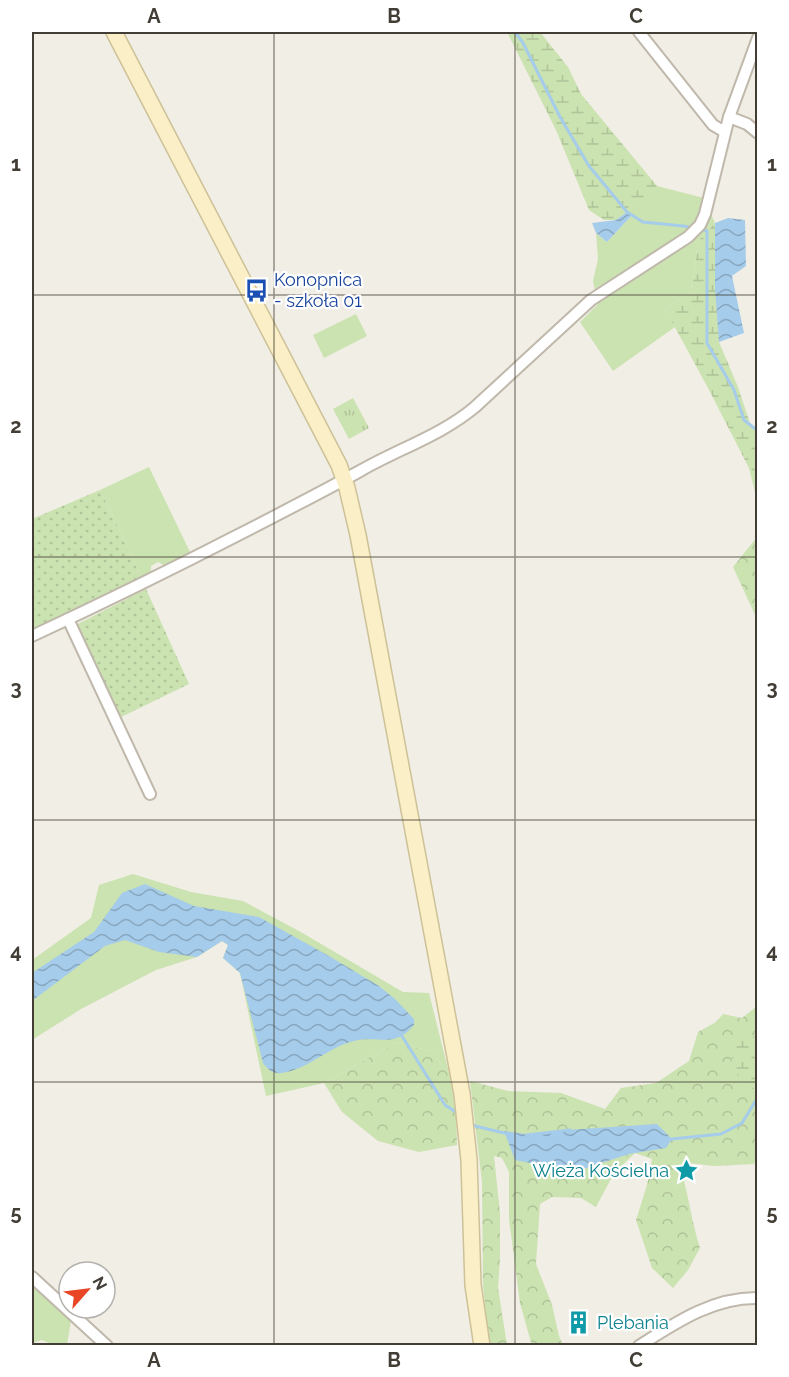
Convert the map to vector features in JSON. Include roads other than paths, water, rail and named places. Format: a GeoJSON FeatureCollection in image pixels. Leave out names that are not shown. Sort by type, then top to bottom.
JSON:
{"type":"FeatureCollection","features":[{"type":"Feature","properties":{"kind":"street"},"geometry":{"type":"LineString","coordinates":[[114,32],[345,480],[358,536],[462,1094],[467,1139],[473,1285],[482,1346]]}},
{"type":"Feature","properties":{"kind":"street"},"geometry":{"type":"LineString","coordinates":[[639,32],[713,124],[725,132]]}},
{"type":"Feature","properties":{"kind":"street"},"geometry":{"type":"LineString","coordinates":[[32,636],[218,545],[465,416],[591,300],[697,229],[705,214],[729,117],[758,38]]}},
{"type":"Feature","properties":{"kind":"street"},"geometry":{"type":"LineString","coordinates":[[729,117],[747,124],[758,133]]}},
{"type":"Feature","properties":{"kind":"street"},"geometry":{"type":"LineString","coordinates":[[68,619],[150,794]]}},
{"type":"Feature","properties":{"kind":"street"},"geometry":{"type":"LineString","coordinates":[[32,1277],[107,1346]]}},
{"type":"Feature","properties":{"kind":"street"},"geometry":{"type":"LineString","coordinates":[[639,1346],[684,1318],[711,1307],[731,1300],[758,1298]]}},
{"type":"Feature","properties":{"kind":"water"},"geometry":{"type":"Polygon","coordinates":[[[627,212],[632,215],[607,242],[596,233],[592,223],[616,220],[627,212]]]}},
{"type":"Feature","properties":{"kind":"water"},"geometry":{"type":"Polygon","coordinates":[[[728,218],[745,220],[746,266],[732,276],[744,333],[719,342],[715,289],[715,223],[728,218]]]}},
{"type":"Feature","properties":{"kind":"water"},"geometry":{"type":"Polygon","coordinates":[[[145,884],[194,906],[259,917],[379,986],[414,1019],[414,1025],[400,1037],[354,1041],[292,1071],[273,1072],[263,1063],[240,973],[223,958],[228,945],[222,941],[197,957],[159,952],[125,940],[105,946],[32,1001],[32,973],[94,932],[122,893],[145,884]]]}},
{"type":"Feature","properties":{"kind":"water"},"geometry":{"type":"Polygon","coordinates":[[[657,1124],[672,1139],[666,1148],[629,1154],[574,1172],[515,1160],[504,1131],[532,1135],[567,1130],[657,1124]]]}},
{"type":"Feature","properties":{"kind":"waterway"},"geometry":{"type":"LineString","coordinates":[[515,32],[589,166],[627,212],[643,222],[694,228]]}},
{"type":"Feature","properties":{"kind":"waterway"},"geometry":{"type":"LineString","coordinates":[[700,229],[707,231],[707,343],[734,390],[744,420],[758,431]]}},
{"type":"Feature","properties":{"kind":"waterway"},"geometry":{"type":"LineString","coordinates":[[402,1036],[445,1105],[459,1114]]}},
{"type":"Feature","properties":{"kind":"waterway"},"geometry":{"type":"LineString","coordinates":[[669,1140],[721,1134],[742,1123],[758,1097]]}},
{"type":"Feature","properties":{"kind":"waterway"},"geometry":{"type":"LineString","coordinates":[[471,1123],[508,1134]]}},
{"type":"Feature","properties":{"kind":"waterway"},"geometry":{"type":"LineString","coordinates":[[526,1135],[570,1130]]}},
{"type":"Feature","properties":{"kind":"place","name":"Konopnica - szkoła 01"},"geometry":{"type":"Point","coordinates":[256,290]}},
{"type":"Feature","properties":{"kind":"place","name":"Wieża Kościelna"},"geometry":{"type":"Point","coordinates":[687,1171]}},
{"type":"Feature","properties":{"kind":"place","name":"Plebania"},"geometry":{"type":"Point","coordinates":[579,1323]}}]}
